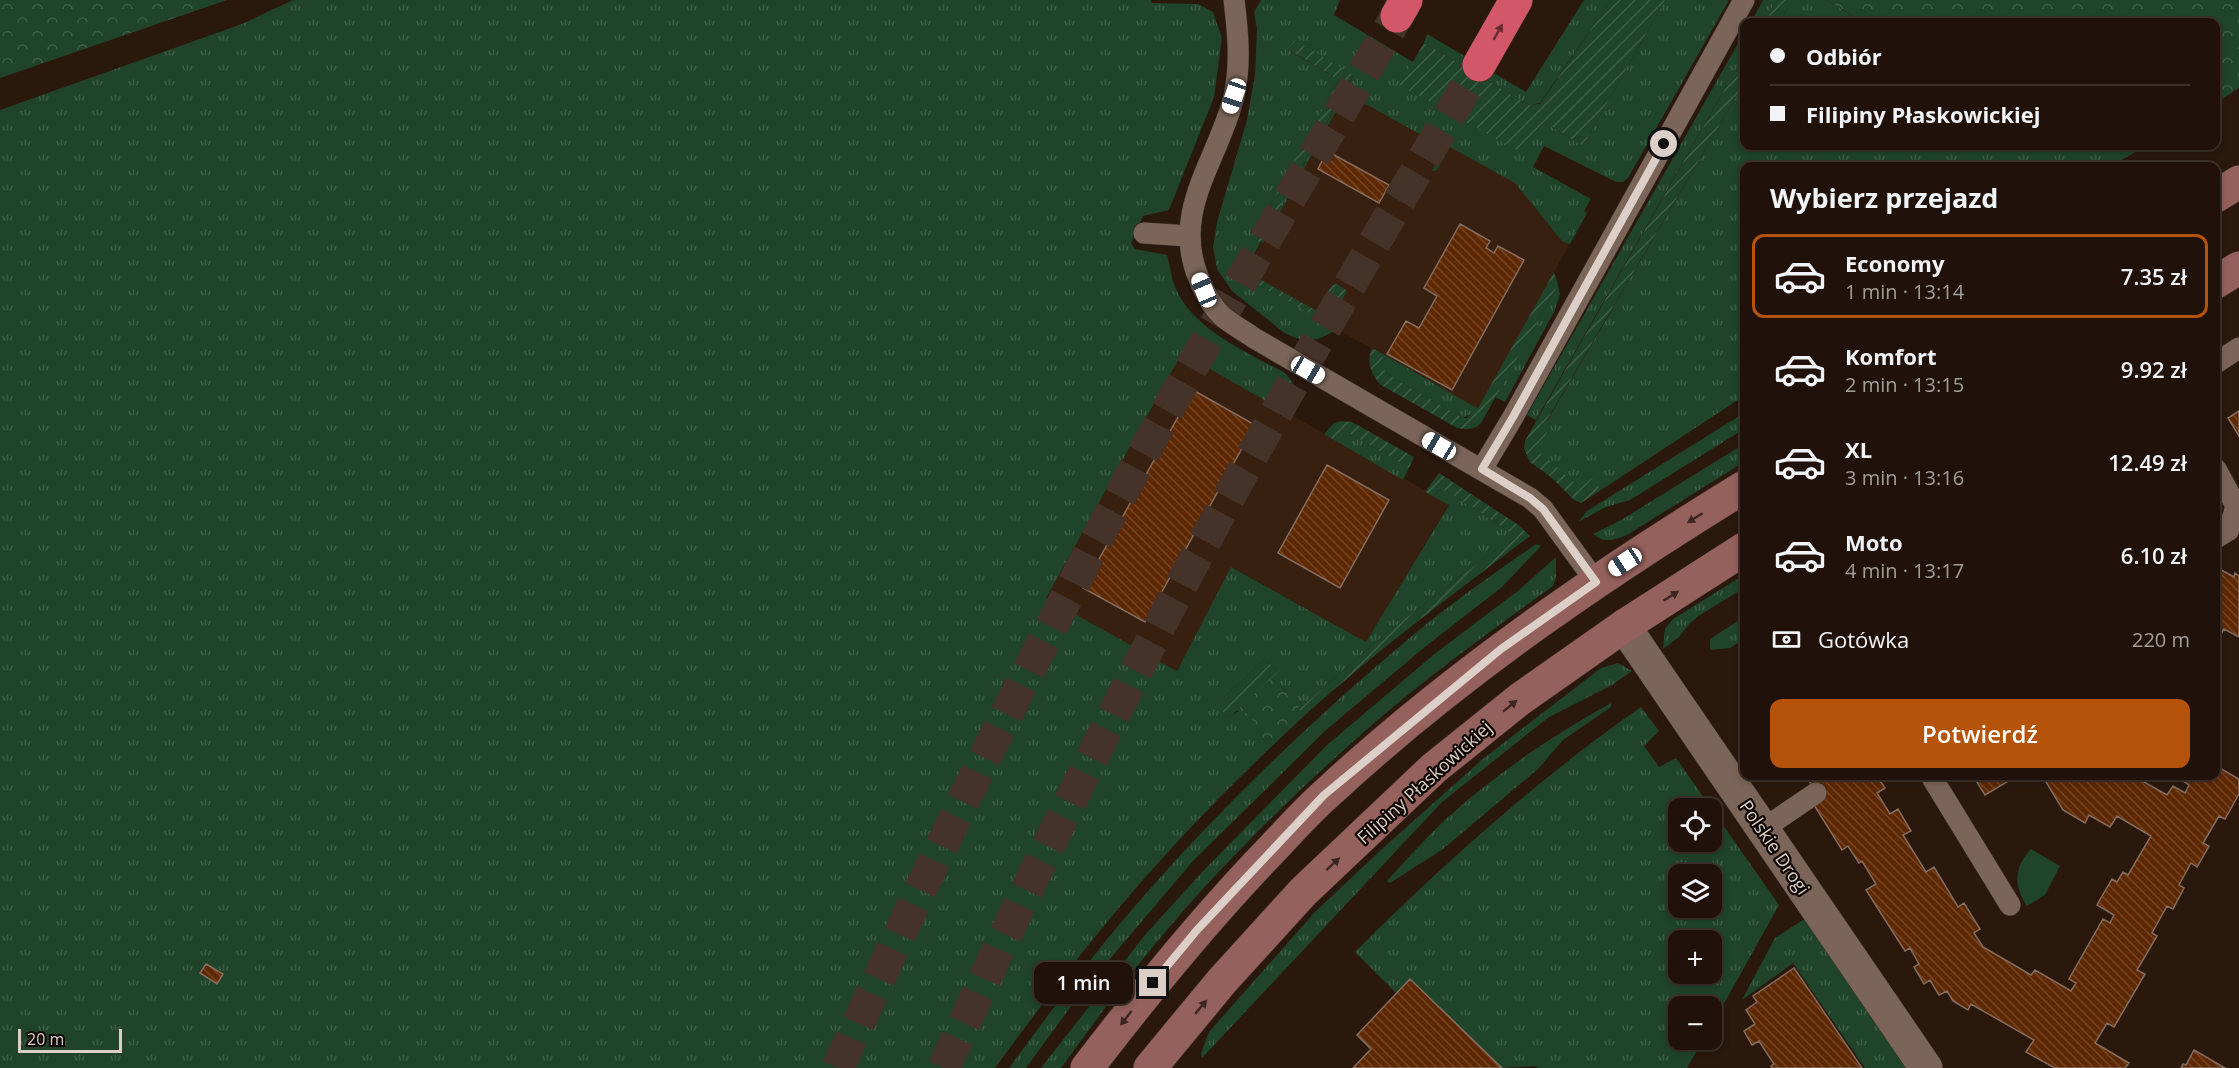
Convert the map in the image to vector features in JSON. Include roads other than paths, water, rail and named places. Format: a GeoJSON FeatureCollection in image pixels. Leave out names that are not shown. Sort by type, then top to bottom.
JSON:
{"type":"FeatureCollection","features":[{"type":"Feature","properties":{"kind":"highway"},"geometry":{"type":"LineString","coordinates":[[1479,65],[1516,0]]}},
{"type":"Feature","properties":{"kind":"main road"},"geometry":{"type":"LineString","coordinates":[[2220,194],[2239,182]]}},
{"type":"Feature","properties":{"kind":"main road"},"geometry":{"type":"LineString","coordinates":[[2220,280],[2239,268]]}},
{"type":"Feature","properties":{"kind":"main road"},"geometry":{"type":"LineString","coordinates":[[1087,1068],[1197,930],[1324,795],[1501,649],[1596,582],[1740,490]]}},
{"type":"Feature","properties":{"kind":"main road","name":"Filipiny Płaskowickiej"},"geometry":{"type":"LineString","coordinates":[[1150,1068],[1222,981],[1303,892],[1434,768],[1520,699],[1624,626],[1740,552]]}},
{"type":"Feature","properties":{"kind":"street","name":"Polskie Drogi"},"geometry":{"type":"LineString","coordinates":[[1624,626],[1926,1068]]}},
{"type":"Feature","properties":{"kind":"lane"},"geometry":{"type":"LineString","coordinates":[[1234,0],[1239,59],[1234,96],[1200,186],[1188,236],[1194,268],[1204,290],[1221,316],[1254,338],[1530,498],[1543,509],[1596,582]]}},
{"type":"Feature","properties":{"kind":"lane"},"geometry":{"type":"LineString","coordinates":[[1482,469],[1744,0]]}},
{"type":"Feature","properties":{"kind":"lane"},"geometry":{"type":"LineString","coordinates":[[1144,233],[1188,236]]}},
{"type":"Feature","properties":{"kind":"lane"},"geometry":{"type":"LineString","coordinates":[[2220,360],[2239,348]]}},
{"type":"Feature","properties":{"kind":"lane"},"geometry":{"type":"LineString","coordinates":[[2220,476],[2236,506],[2229,530],[2220,536]]}},
{"type":"Feature","properties":{"kind":"lane"},"geometry":{"type":"LineString","coordinates":[[1933,780],[2010,904]]}},
{"type":"Feature","properties":{"kind":"lane"},"geometry":{"type":"LineString","coordinates":[[1763,829],[1816,793]]}},
{"type":"Feature","properties":{"kind":"tunnel"},"geometry":{"type":"LineString","coordinates":[[838,1068],[981,764],[1096,541],[1199,354],[1397,16]]}},
{"type":"Feature","properties":{"kind":"tunnel"},"geometry":{"type":"LineString","coordinates":[[944,1068],[1053,836],[1170,606],[1283,401],[1479,65]]}}]}
